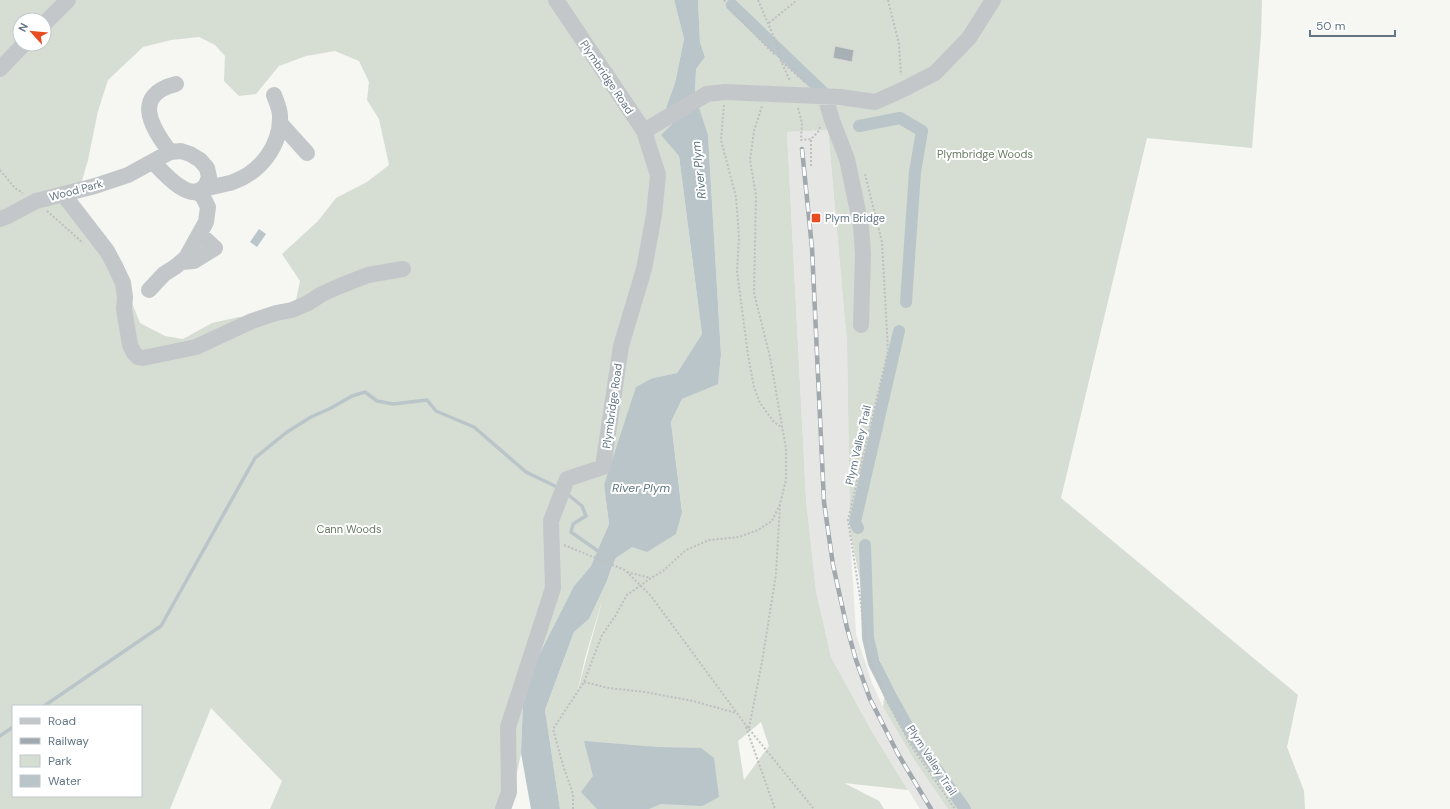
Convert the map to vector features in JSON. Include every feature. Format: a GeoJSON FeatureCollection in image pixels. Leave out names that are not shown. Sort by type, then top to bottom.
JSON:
{"type":"FeatureCollection","features":[{"type":"Feature","properties":{"kind":"street"},"geometry":{"type":"LineString","coordinates":[[52,16],[68,0]]}},
{"type":"Feature","properties":{"kind":"street","name":"Plymbridge Road"},"geometry":{"type":"LineString","coordinates":[[504,809],[509,792],[508,727],[553,588],[551,521],[567,479],[603,468],[621,346],[644,269],[654,215],[658,175],[648,158],[644,131],[556,0]]}},
{"type":"Feature","properties":{"kind":"street"},"geometry":{"type":"LineString","coordinates":[[644,131],[707,94],[725,92],[825,96],[875,102],[935,73],[969,38],[993,0]]}},
{"type":"Feature","properties":{"kind":"street"},"geometry":{"type":"LineString","coordinates":[[0,68],[16,52]]}},
{"type":"Feature","properties":{"kind":"street"},"geometry":{"type":"LineString","coordinates":[[176,84],[165,87],[155,94],[150,102],[148,112],[152,126],[158,137],[170,152],[181,151],[190,154],[200,160],[207,168],[210,177],[200,190]]}},
{"type":"Feature","properties":{"kind":"street"},"geometry":{"type":"LineString","coordinates":[[153,162],[166,175],[187,191],[200,190],[234,182],[257,169],[270,154],[280,123],[280,114],[274,95]]}},
{"type":"Feature","properties":{"kind":"street"},"geometry":{"type":"LineString","coordinates":[[825,96],[832,120],[847,159],[861,226],[863,254],[861,325]]}},
{"type":"Feature","properties":{"kind":"street"},"geometry":{"type":"LineString","coordinates":[[280,123],[307,153]]}},
{"type":"Feature","properties":{"kind":"street","name":"Wood Park"},"geometry":{"type":"LineString","coordinates":[[0,219],[36,201],[95,186],[128,175],[170,152]]}},
{"type":"Feature","properties":{"kind":"street"},"geometry":{"type":"LineString","coordinates":[[149,290],[164,274],[186,258],[200,234],[206,222],[208,207],[200,190]]}},
{"type":"Feature","properties":{"kind":"street"},"geometry":{"type":"LineString","coordinates":[[64,194],[107,251],[123,283],[125,297],[124,309],[130,345],[138,357],[143,358],[196,347],[252,321],[276,313],[292,310],[308,303],[322,294],[368,275],[402,269]]}},
{"type":"Feature","properties":{"kind":"path"},"geometry":{"type":"LineString","coordinates":[[724,0],[776,55]]}},
{"type":"Feature","properties":{"kind":"path"},"geometry":{"type":"LineString","coordinates":[[728,0],[728,5]]}},
{"type":"Feature","properties":{"kind":"path"},"geometry":{"type":"LineString","coordinates":[[758,0],[769,23],[782,63],[792,86]]}},
{"type":"Feature","properties":{"kind":"path"},"geometry":{"type":"LineString","coordinates":[[769,23],[797,0]]}},
{"type":"Feature","properties":{"kind":"path"},"geometry":{"type":"LineString","coordinates":[[888,0],[899,44],[902,90]]}},
{"type":"Feature","properties":{"kind":"path"},"geometry":{"type":"LineString","coordinates":[[782,63],[809,85]]}},
{"type":"Feature","properties":{"kind":"path"},"geometry":{"type":"LineString","coordinates":[[725,92],[721,140],[736,198],[739,237],[737,271],[748,355],[754,387],[760,403],[774,422],[781,427]]}},
{"type":"Feature","properties":{"kind":"path"},"geometry":{"type":"LineString","coordinates":[[749,729],[762,662],[776,574],[780,504],[786,480],[786,449],[770,357],[754,294],[756,196],[750,160],[754,131],[766,94]]}},
{"type":"Feature","properties":{"kind":"path"},"geometry":{"type":"LineString","coordinates":[[797,104],[802,123],[801,140],[810,139],[818,132],[822,120],[832,120]]}},
{"type":"Feature","properties":{"kind":"path"},"geometry":{"type":"LineString","coordinates":[[810,139],[811,166]]}},
{"type":"Feature","properties":{"kind":"path"},"geometry":{"type":"LineString","coordinates":[[0,170],[15,188],[36,201],[84,244]]}},
{"type":"Feature","properties":{"kind":"path","name":"Plym Valley Trail"},"geometry":{"type":"LineString","coordinates":[[864,170],[882,242],[888,351],[848,520],[861,604],[864,641],[874,671],[887,701],[907,738],[955,809]]}},
{"type":"Feature","properties":{"kind":"path"},"geometry":{"type":"LineString","coordinates":[[574,809],[573,794],[553,728],[584,682],[602,635],[627,595],[663,571],[686,550],[709,540],[739,537],[758,530],[772,521],[780,504]]}},
{"type":"Feature","properties":{"kind":"path"},"geometry":{"type":"LineString","coordinates":[[578,551],[625,570],[651,596],[737,714],[814,809]]}},
{"type":"Feature","properties":{"kind":"path"},"geometry":{"type":"LineString","coordinates":[[627,572],[646,578],[651,578]]}},
{"type":"Feature","properties":{"kind":"path"},"geometry":{"type":"LineString","coordinates":[[584,682],[609,688],[693,700],[737,714]]}},
{"type":"Feature","properties":{"kind":"path"},"geometry":{"type":"LineString","coordinates":[[745,724],[775,809]]}},
{"type":"Feature","properties":{"kind":"shaded area"},"geometry":{"type":"Polygon","coordinates":[[[828,130],[847,343],[850,532],[856,634],[872,683],[883,707],[913,758],[948,809],[920,809],[871,730],[831,657],[816,591],[806,499],[787,132],[828,130]]]}},
{"type":"Feature","properties":{"kind":"green space","name":"Cann Woods"},"geometry":{"type":"Polygon","coordinates":[[[0,0],[674,0],[684,39],[675,83],[666,108],[672,124],[662,135],[679,156],[702,334],[677,373],[653,378],[604,485],[609,524],[591,566],[574,586],[537,659],[523,702],[521,754],[509,809],[270,809],[282,781],[211,708],[170,809],[0,809],[0,0]],[[199,37],[171,40],[143,47],[108,80],[98,111],[88,160],[76,201],[128,293],[140,323],[165,336],[183,339],[212,323],[239,317],[270,318],[295,305],[300,281],[282,254],[318,221],[336,198],[367,182],[389,165],[379,119],[367,100],[369,82],[359,61],[335,51],[306,56],[279,66],[256,94],[239,96],[224,81],[225,56],[215,45],[199,37]]]}},
{"type":"Feature","properties":{"kind":"green space","name":"Plymbridge Woods"},"geometry":{"type":"Polygon","coordinates":[[[698,0],[1262,0],[1261,35],[1252,148],[1147,138],[1061,498],[1298,695],[1287,747],[1304,791],[1305,809],[948,809],[913,758],[883,707],[886,680],[871,632],[850,532],[847,343],[828,130],[787,132],[806,499],[816,591],[831,657],[871,730],[908,790],[844,783],[879,801],[884,809],[560,809],[545,710],[574,632],[589,619],[616,558],[682,511],[671,422],[682,399],[718,383],[721,355],[708,136],[695,95],[696,69],[705,57],[700,42],[698,0]],[[601,605],[585,658],[577,693],[601,605]],[[761,722],[738,741],[744,780],[769,746],[761,722]]]}},
{"type":"Feature","properties":{"kind":"water","name":"River Plym"},"geometry":{"type":"Polygon","coordinates":[[[674,0],[698,0],[700,42],[705,57],[696,69],[695,95],[708,135],[721,355],[718,384],[682,399],[671,422],[682,512],[676,534],[647,552],[632,547],[616,558],[589,619],[574,632],[545,710],[560,809],[531,809],[521,753],[523,702],[537,659],[574,586],[591,566],[609,524],[604,485],[636,387],[653,378],[677,373],[702,334],[679,156],[661,135],[672,124],[666,108],[675,83],[684,39],[674,0]]]}},
{"type":"Feature","properties":{"kind":"water"},"geometry":{"type":"Polygon","coordinates":[[[259,229],[266,234],[257,247],[250,242],[259,229]]]}},
{"type":"Feature","properties":{"kind":"water"},"geometry":{"type":"Polygon","coordinates":[[[584,741],[657,747],[701,748],[714,758],[719,797],[702,806],[661,804],[649,809],[597,809],[581,792],[593,776],[584,741]]]}},
{"type":"Feature","properties":{"kind":"building"},"geometry":{"type":"Polygon","coordinates":[[[835,46],[854,50],[852,62],[833,58],[835,46]]]}},
{"type":"Feature","properties":{"kind":"waterway"},"geometry":{"type":"LineString","coordinates":[[732,5],[823,92]]}},
{"type":"Feature","properties":{"kind":"waterway"},"geometry":{"type":"LineString","coordinates":[[859,126],[900,118],[922,131],[915,172],[906,302]]}},
{"type":"Feature","properties":{"kind":"waterway"},"geometry":{"type":"LineString","coordinates":[[858,528],[855,522],[899,331]]}},
{"type":"Feature","properties":{"kind":"waterway"},"geometry":{"type":"LineString","coordinates":[[45,705],[161,626],[255,458],[287,432],[311,417],[352,396],[365,392],[377,401],[393,404],[427,400],[436,411],[474,427],[526,472],[559,488]]}},
{"type":"Feature","properties":{"kind":"waterway"},"geometry":{"type":"LineString","coordinates":[[566,493],[582,506],[586,516],[573,524],[571,532],[598,551],[600,555]]}},
{"type":"Feature","properties":{"kind":"waterway"},"geometry":{"type":"LineString","coordinates":[[865,545],[868,638],[874,663],[914,738],[965,809]]}},
{"type":"Feature","properties":{"kind":"waterway"},"geometry":{"type":"LineString","coordinates":[[0,736],[12,728]]}},
{"type":"Feature","properties":{"kind":"railway"},"geometry":{"type":"LineString","coordinates":[[802,149],[812,248],[824,502],[833,565],[847,628],[856,660],[870,699],[898,754],[931,809]]}},
{"type":"Feature","properties":{"kind":"place","name":"Plym Bridge"},"geometry":{"type":"Point","coordinates":[816,218]}}]}
